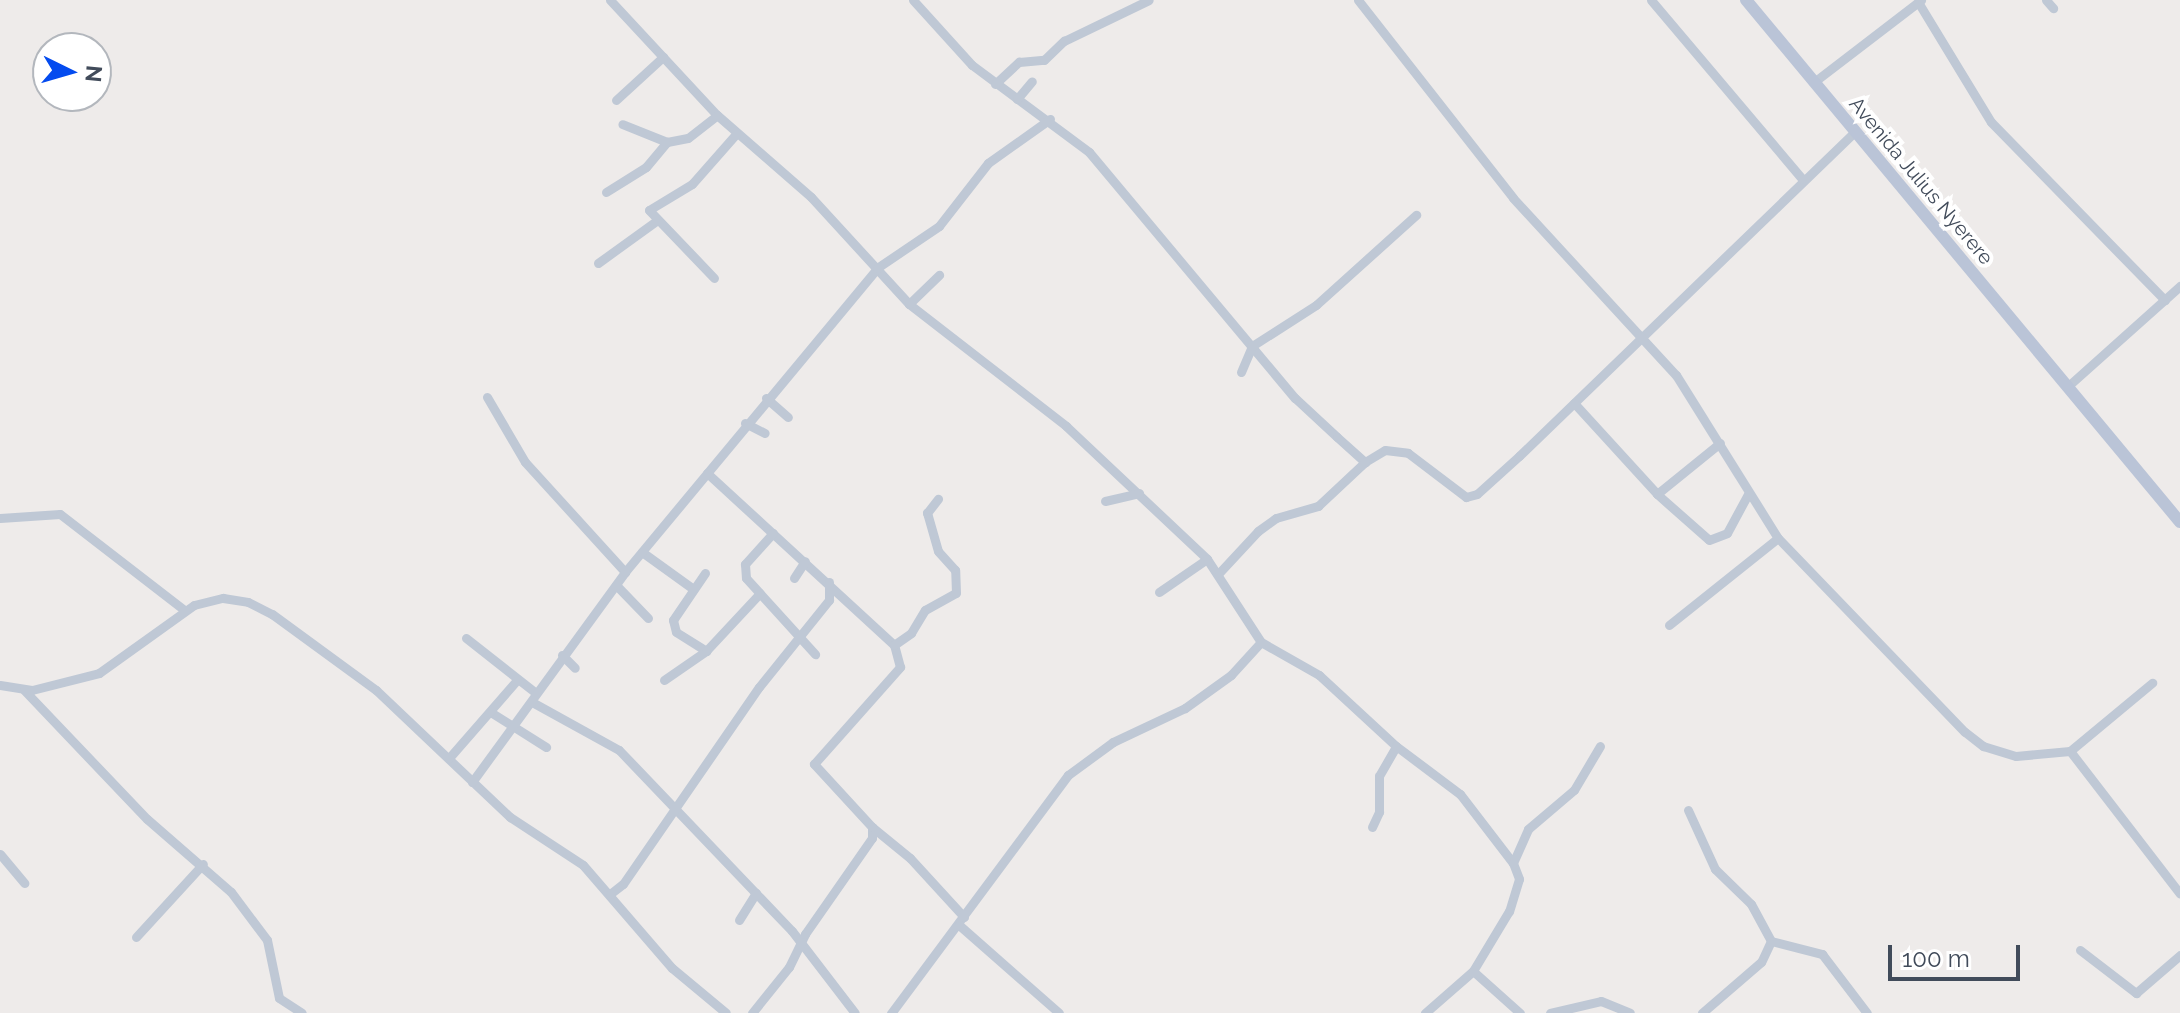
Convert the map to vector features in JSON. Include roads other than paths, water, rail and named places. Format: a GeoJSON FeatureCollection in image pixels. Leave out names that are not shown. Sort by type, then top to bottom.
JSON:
{"type":"FeatureCollection","features":[{"type":"Feature","properties":{"kind":"street"},"geometry":{"type":"LineString","coordinates":[[610,0],[736,134],[811,197],[909,304],[1066,426],[1207,559],[1219,573],[1261,642],[1319,675],[1396,746],[1460,794],[1513,863]]}},
{"type":"Feature","properties":{"kind":"street"},"geometry":{"type":"LineString","coordinates":[[913,0],[995,84],[1050,119],[1126,191],[1295,398],[1365,462]]}},
{"type":"Feature","properties":{"kind":"street"},"geometry":{"type":"LineString","coordinates":[[995,84],[1019,62],[1044,60],[1064,41],[1149,0]]}},
{"type":"Feature","properties":{"kind":"street"},"geometry":{"type":"LineString","coordinates":[[1358,0],[1513,198],[1643,334],[1701,409],[1748,494],[1778,538],[1974,739],[2016,756],[2070,751],[2152,683]]}},
{"type":"Feature","properties":{"kind":"street"},"geometry":{"type":"LineString","coordinates":[[1651,0],[1802,179]]}},
{"type":"Feature","properties":{"kind":"street","name":"Avenida Julius Nyerere"},"geometry":{"type":"LineString","coordinates":[[1746,0],[2180,522]]}},
{"type":"Feature","properties":{"kind":"street"},"geometry":{"type":"LineString","coordinates":[[1814,82],[1920,1],[1991,122],[2165,300]]}},
{"type":"Feature","properties":{"kind":"street"},"geometry":{"type":"LineString","coordinates":[[616,100],[663,57]]}},
{"type":"Feature","properties":{"kind":"street"},"geometry":{"type":"LineString","coordinates":[[1017,99],[1032,81]]}},
{"type":"Feature","properties":{"kind":"street"},"geometry":{"type":"LineString","coordinates":[[622,124],[667,142],[688,138],[717,115]]}},
{"type":"Feature","properties":{"kind":"street"},"geometry":{"type":"LineString","coordinates":[[472,782],[625,572],[745,423],[877,268],[939,226],[988,163],[1050,119]]}},
{"type":"Feature","properties":{"kind":"street"},"geometry":{"type":"LineString","coordinates":[[1219,573],[1258,531],[1276,518],[1318,506],[1365,462],[1385,450],[1408,453],[1458,496],[1471,497],[1574,403],[1802,179],[1854,133]]}},
{"type":"Feature","properties":{"kind":"street"},"geometry":{"type":"LineString","coordinates":[[714,278],[656,221],[651,207],[692,184],[736,134]]}},
{"type":"Feature","properties":{"kind":"street"},"geometry":{"type":"LineString","coordinates":[[606,192],[646,167],[667,142]]}},
{"type":"Feature","properties":{"kind":"street"},"geometry":{"type":"LineString","coordinates":[[1241,372],[1252,346],[1316,305],[1416,215]]}},
{"type":"Feature","properties":{"kind":"street"},"geometry":{"type":"LineString","coordinates":[[598,263],[656,221]]}},
{"type":"Feature","properties":{"kind":"street"},"geometry":{"type":"LineString","coordinates":[[909,304],[939,275]]}},
{"type":"Feature","properties":{"kind":"street"},"geometry":{"type":"LineString","coordinates":[[2067,387],[2180,286]]}},
{"type":"Feature","properties":{"kind":"street"},"geometry":{"type":"LineString","coordinates":[[487,397],[525,462],[625,572]]}},
{"type":"Feature","properties":{"kind":"street"},"geometry":{"type":"LineString","coordinates":[[766,398],[788,417]]}},
{"type":"Feature","properties":{"kind":"street"},"geometry":{"type":"LineString","coordinates":[[1574,403],[1657,494],[1709,540],[1727,533],[1748,494]]}},
{"type":"Feature","properties":{"kind":"street"},"geometry":{"type":"LineString","coordinates":[[745,423],[765,433]]}},
{"type":"Feature","properties":{"kind":"street"},"geometry":{"type":"LineString","coordinates":[[1657,494],[1720,443]]}},
{"type":"Feature","properties":{"kind":"street"},"geometry":{"type":"LineString","coordinates":[[707,473],[894,645],[900,667],[814,764],[872,827],[910,858],[962,921],[1059,1013]]}},
{"type":"Feature","properties":{"kind":"street"},"geometry":{"type":"LineString","coordinates":[[1105,501],[1139,493]]}},
{"type":"Feature","properties":{"kind":"street"},"geometry":{"type":"LineString","coordinates":[[894,645],[911,633],[925,610],[956,593],[955,570],[938,551],[927,513],[938,499]]}},
{"type":"Feature","properties":{"kind":"street"},"geometry":{"type":"LineString","coordinates":[[0,518],[60,514],[184,610]]}},
{"type":"Feature","properties":{"kind":"street"},"geometry":{"type":"LineString","coordinates":[[773,533],[745,564],[746,578],[815,654]]}},
{"type":"Feature","properties":{"kind":"street"},"geometry":{"type":"LineString","coordinates":[[1669,625],[1778,538]]}},
{"type":"Feature","properties":{"kind":"street"},"geometry":{"type":"LineString","coordinates":[[642,552],[692,588]]}},
{"type":"Feature","properties":{"kind":"street"},"geometry":{"type":"LineString","coordinates":[[1159,592],[1207,559]]}},
{"type":"Feature","properties":{"kind":"street"},"geometry":{"type":"LineString","coordinates":[[794,578],[805,561]]}},
{"type":"Feature","properties":{"kind":"street"},"geometry":{"type":"LineString","coordinates":[[705,573],[674,614],[674,626],[706,651]]}},
{"type":"Feature","properties":{"kind":"street"},"geometry":{"type":"LineString","coordinates":[[610,894],[623,884],[672,804],[684,796],[800,635],[829,600],[829,582]]}},
{"type":"Feature","properties":{"kind":"street"},"geometry":{"type":"LineString","coordinates":[[616,585],[648,618]]}},
{"type":"Feature","properties":{"kind":"street"},"geometry":{"type":"LineString","coordinates":[[664,680],[706,651],[760,593]]}},
{"type":"Feature","properties":{"kind":"street"},"geometry":{"type":"LineString","coordinates":[[0,685],[24,690],[110,668],[184,610],[236,598],[272,614],[376,690],[510,817],[583,865],[672,968],[726,1013]]}},
{"type":"Feature","properties":{"kind":"street"},"geometry":{"type":"LineString","coordinates":[[829,600],[845,599]]}},
{"type":"Feature","properties":{"kind":"street"},"geometry":{"type":"LineString","coordinates":[[466,638],[534,697],[619,750],[756,893],[855,1013]]}},
{"type":"Feature","properties":{"kind":"street"},"geometry":{"type":"LineString","coordinates":[[891,1013],[1068,775],[1113,742],[1185,708],[1231,675],[1261,642]]}},
{"type":"Feature","properties":{"kind":"street"},"geometry":{"type":"LineString","coordinates":[[562,655],[575,668]]}},
{"type":"Feature","properties":{"kind":"street"},"geometry":{"type":"LineString","coordinates":[[449,758],[492,713],[517,680]]}},
{"type":"Feature","properties":{"kind":"street"},"geometry":{"type":"LineString","coordinates":[[24,690],[147,819],[203,864],[262,930],[279,998],[302,1013]]}},
{"type":"Feature","properties":{"kind":"street"},"geometry":{"type":"LineString","coordinates":[[492,713],[546,747]]}},
{"type":"Feature","properties":{"kind":"street"},"geometry":{"type":"LineString","coordinates":[[1372,827],[1379,812],[1379,776],[1396,746]]}},
{"type":"Feature","properties":{"kind":"street"},"geometry":{"type":"LineString","coordinates":[[1425,1013],[1473,971],[1518,890],[1513,863],[1517,845],[1535,820],[1574,790],[1600,746]]}},
{"type":"Feature","properties":{"kind":"street"},"geometry":{"type":"LineString","coordinates":[[2070,751],[2180,894]]}},
{"type":"Feature","properties":{"kind":"street"},"geometry":{"type":"LineString","coordinates":[[1688,810],[1715,869],[1751,904],[1771,941],[1822,954],[1867,1013]]}},
{"type":"Feature","properties":{"kind":"street"},"geometry":{"type":"LineString","coordinates":[[752,1013],[868,844],[872,827]]}},
{"type":"Feature","properties":{"kind":"street"},"geometry":{"type":"LineString","coordinates":[[1503,848],[1517,845]]}},
{"type":"Feature","properties":{"kind":"street"},"geometry":{"type":"LineString","coordinates":[[0,854],[24,883]]}},
{"type":"Feature","properties":{"kind":"street"},"geometry":{"type":"LineString","coordinates":[[136,937],[203,864]]}},
{"type":"Feature","properties":{"kind":"street"},"geometry":{"type":"LineString","coordinates":[[2170,882],[2180,872]]}},
{"type":"Feature","properties":{"kind":"street"},"geometry":{"type":"LineString","coordinates":[[739,920],[756,893]]}},
{"type":"Feature","properties":{"kind":"street"},"geometry":{"type":"LineString","coordinates":[[1702,1013],[1761,962],[1771,941]]}},
{"type":"Feature","properties":{"kind":"street"},"geometry":{"type":"LineString","coordinates":[[2080,950],[2136,993],[2180,955]]}},
{"type":"Feature","properties":{"kind":"street"},"geometry":{"type":"LineString","coordinates":[[1473,971],[1520,1013]]}},
{"type":"Feature","properties":{"kind":"street"},"geometry":{"type":"LineString","coordinates":[[1550,1013],[1601,1001],[1630,1013]]}}]}
